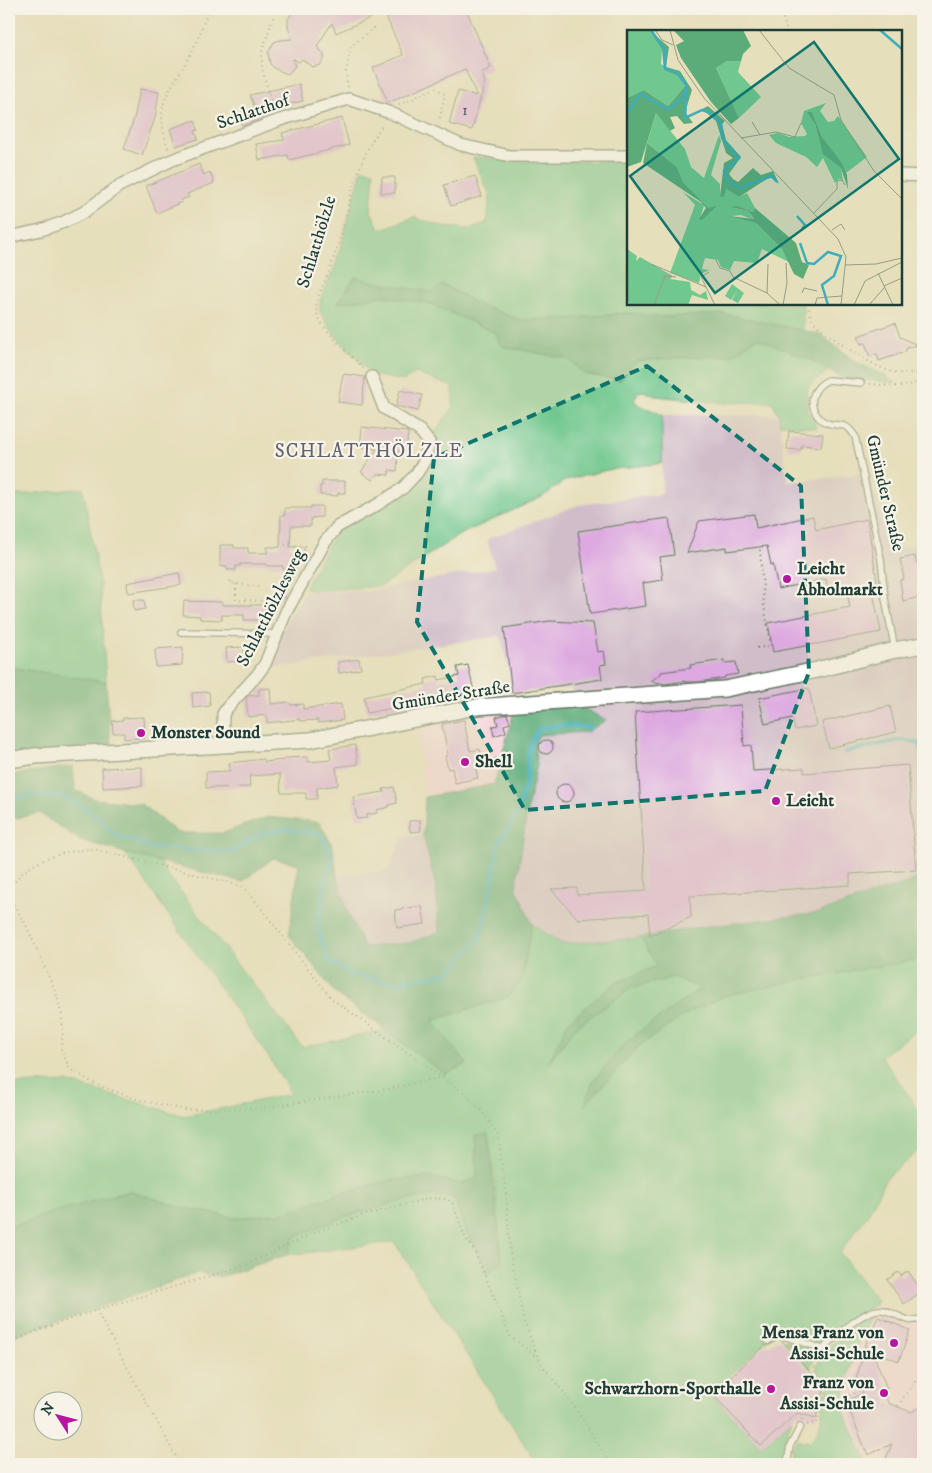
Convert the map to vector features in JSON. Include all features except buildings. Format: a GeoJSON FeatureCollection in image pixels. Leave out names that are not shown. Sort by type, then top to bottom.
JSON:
{"type":"FeatureCollection","features":[{"type":"Feature","properties":{"kind":"street","name":"Schlatthof"},"geometry":{"type":"LineString","coordinates":[[9,237],[41,230],[64,222],[84,212],[119,186],[172,160],[280,120],[349,99]]}},
{"type":"Feature","properties":{"kind":"street"},"geometry":{"type":"LineString","coordinates":[[349,99],[388,112],[461,145],[510,156],[627,156]]}},
{"type":"Feature","properties":{"kind":"street"},"geometry":{"type":"LineString","coordinates":[[902,176],[923,176]]}},
{"type":"Feature","properties":{"kind":"street","name":"Schlatthölzlesweg"},"geometry":{"type":"LineString","coordinates":[[223,746],[224,714],[227,708],[258,675],[268,658],[286,612],[325,542],[337,527],[403,488],[417,473],[425,460],[429,442],[420,430],[384,408],[372,378]]}},
{"type":"Feature","properties":{"kind":"street","name":"Gmünder Straße"},"geometry":{"type":"LineString","coordinates":[[9,760],[35,756],[310,740],[476,707],[725,689],[923,645]]}},
{"type":"Feature","properties":{"kind":"lane","name":"Gmünder Straße"},"geometry":{"type":"LineString","coordinates":[[861,383],[828,380],[815,390],[812,400],[814,411],[820,418],[828,423],[843,424],[850,428],[855,436],[879,549],[885,598],[896,650]]}},
{"type":"Feature","properties":{"kind":"lane"},"geometry":{"type":"LineString","coordinates":[[181,632],[278,634]]}},
{"type":"Feature","properties":{"kind":"lane"},"geometry":{"type":"LineString","coordinates":[[768,1341],[777,1334],[823,1349],[871,1310],[882,1309],[911,1321],[923,1318]]}},
{"type":"Feature","properties":{"kind":"lane"},"geometry":{"type":"LineString","coordinates":[[787,1464],[790,1446],[800,1427]]}},
{"type":"Feature","properties":{"kind":"path"},"geometry":{"type":"LineString","coordinates":[[172,160],[163,132],[162,106],[168,89],[190,55],[209,9]]}},
{"type":"Feature","properties":{"kind":"path"},"geometry":{"type":"LineString","coordinates":[[276,9],[262,52],[262,68],[273,111],[280,120]]}},
{"type":"Feature","properties":{"kind":"path"},"geometry":{"type":"LineString","coordinates":[[780,9],[787,30]]}},
{"type":"Feature","properties":{"kind":"path"},"geometry":{"type":"LineString","coordinates":[[349,99],[346,72],[351,46],[375,27]]}},
{"type":"Feature","properties":{"kind":"path"},"geometry":{"type":"LineString","coordinates":[[388,112],[435,88],[445,94],[437,134]]}},
{"type":"Feature","properties":{"kind":"path","name":"Schlatthölzle"},"geometry":{"type":"LineString","coordinates":[[372,378],[324,326],[317,313],[317,301],[331,267],[348,201],[359,169],[372,139],[388,112]]}},
{"type":"Feature","properties":{"kind":"path"},"geometry":{"type":"LineString","coordinates":[[808,305],[812,318],[832,336],[872,364],[891,372],[916,373],[923,376]]}},
{"type":"Feature","properties":{"kind":"path"},"geometry":{"type":"LineString","coordinates":[[861,383],[906,386],[918,383],[923,379]]}},
{"type":"Feature","properties":{"kind":"path"},"geometry":{"type":"LineString","coordinates":[[285,545],[307,546]]}},
{"type":"Feature","properties":{"kind":"path"},"geometry":{"type":"LineString","coordinates":[[757,648],[771,646],[764,605],[760,549]]}},
{"type":"Feature","properties":{"kind":"path"},"geometry":{"type":"LineString","coordinates":[[230,582],[262,587]]}},
{"type":"Feature","properties":{"kind":"path"},"geometry":{"type":"LineString","coordinates":[[236,584],[236,600],[267,601],[274,598]]}},
{"type":"Feature","properties":{"kind":"path"},"geometry":{"type":"LineString","coordinates":[[9,889],[24,871],[52,856],[74,850],[93,849],[222,880],[243,887],[249,892],[332,999],[463,1092],[481,1110],[498,1135],[506,1193],[510,1251],[524,1322],[538,1358],[574,1406],[611,1464]]}},
{"type":"Feature","properties":{"kind":"path"},"geometry":{"type":"LineString","coordinates":[[9,902],[14,904],[27,927],[56,993],[62,1016],[61,1050],[70,1069],[95,1084],[139,1100],[187,1110],[262,1108],[388,1089],[442,1077]]}},
{"type":"Feature","properties":{"kind":"path"},"geometry":{"type":"LineString","coordinates":[[9,1343],[31,1333],[96,1310],[240,1267],[316,1232],[361,1216],[430,1198],[445,1199],[452,1202],[465,1237],[474,1250],[510,1336],[538,1358]]}},
{"type":"Feature","properties":{"kind":"path"},"geometry":{"type":"LineString","coordinates":[[96,1310],[180,1464]]}},
{"type":"Feature","properties":{"kind":"path"},"geometry":{"type":"LineString","coordinates":[[800,1427],[817,1422],[829,1381],[817,1377],[814,1368],[823,1349]]}},
{"type":"Feature","properties":{"kind":"path"},"geometry":{"type":"LineString","coordinates":[[898,1406],[923,1369]]}},
{"type":"Feature","properties":{"kind":"path"},"geometry":{"type":"LineString","coordinates":[[821,1408],[860,1390]]}},
{"type":"Feature","properties":{"kind":"highlighted area"},"geometry":{"type":"Polygon","coordinates":[[[647,366],[801,486],[809,672],[765,791],[525,810],[417,622],[434,458],[647,366]]]}},
{"type":"Feature","properties":{"kind":"shaded area"},"geometry":{"type":"Polygon","coordinates":[[[662,415],[779,415],[788,482],[869,473],[889,550],[922,544],[923,877],[818,913],[693,928],[641,938],[561,944],[532,924],[516,888],[528,805],[537,765],[534,745],[539,735],[587,732],[605,721],[577,705],[572,688],[513,693],[501,636],[266,669],[290,615],[306,592],[366,591],[495,568],[487,539],[578,505],[662,494],[662,415]]]}},
{"type":"Feature","properties":{"kind":"shaded area"},"geometry":{"type":"Polygon","coordinates":[[[516,704],[494,784],[425,797],[418,727],[516,704]]]}},
{"type":"Feature","properties":{"kind":"shaded area"},"geometry":{"type":"Polygon","coordinates":[[[423,835],[436,888],[439,932],[409,943],[364,947],[349,915],[337,876],[389,870],[402,837],[423,835]]]}},
{"type":"Feature","properties":{"kind":"shaded area","name":"Franz von Assisi-Schule"},"geometry":{"type":"Polygon","coordinates":[[[875,1305],[882,1306],[909,1319],[923,1322],[923,1464],[868,1464],[841,1405],[856,1348],[875,1305]]]}},
{"type":"Feature","properties":{"kind":"green space"},"geometry":{"type":"Polygon","coordinates":[[[473,157],[537,162],[627,161],[627,305],[803,305],[803,331],[725,314],[661,317],[626,313],[576,318],[521,320],[479,305],[444,285],[431,293],[355,277],[338,303],[384,296],[431,304],[496,333],[501,346],[569,359],[583,374],[620,380],[636,361],[730,356],[757,338],[811,360],[829,370],[808,387],[807,410],[817,428],[780,424],[779,415],[772,402],[726,403],[655,396],[644,391],[638,392],[634,400],[637,403],[662,415],[662,463],[607,470],[566,480],[542,497],[459,535],[381,586],[311,591],[305,587],[336,531],[401,494],[432,445],[435,432],[453,408],[453,387],[415,373],[404,381],[372,375],[333,333],[320,312],[320,300],[335,267],[362,169],[374,171],[371,211],[380,230],[413,217],[444,227],[471,229],[487,222],[490,196],[473,157]]]}},
{"type":"Feature","properties":{"kind":"green space"},"geometry":{"type":"Polygon","coordinates":[[[355,277],[431,292],[443,285],[479,305],[521,320],[576,318],[626,313],[661,317],[725,314],[820,334],[856,362],[883,374],[896,383],[842,378],[811,360],[757,338],[731,356],[636,361],[620,380],[583,374],[569,359],[501,346],[496,333],[431,304],[384,296],[338,303],[355,277]]]}},
{"type":"Feature","properties":{"kind":"green space"},"geometry":{"type":"Polygon","coordinates":[[[83,488],[100,586],[106,682],[9,667],[9,496],[83,488]]]}},
{"type":"Feature","properties":{"kind":"green space"},"geometry":{"type":"Polygon","coordinates":[[[9,667],[106,682],[111,745],[9,756],[9,667]]]}},
{"type":"Feature","properties":{"kind":"green space"},"geometry":{"type":"Polygon","coordinates":[[[516,704],[577,705],[606,720],[587,732],[539,735],[534,745],[537,765],[528,805],[516,887],[532,924],[522,979],[508,997],[432,1020],[467,1064],[445,1074],[336,994],[289,935],[299,864],[273,858],[242,882],[80,840],[39,813],[9,820],[9,775],[73,766],[75,790],[95,799],[141,804],[178,833],[223,833],[267,817],[319,822],[333,846],[337,876],[349,915],[364,947],[409,943],[439,932],[436,888],[423,835],[425,797],[494,784],[516,704]]]}},
{"type":"Feature","properties":{"kind":"green space"},"geometry":{"type":"Polygon","coordinates":[[[125,853],[160,862],[167,874],[302,1047],[386,1030],[445,1074],[432,1021],[508,997],[522,979],[532,924],[561,944],[641,938],[658,966],[615,983],[568,1022],[550,1060],[576,1027],[630,989],[673,977],[701,988],[628,1040],[585,1105],[639,1046],[688,1013],[724,995],[809,978],[923,959],[923,1026],[881,1056],[923,1117],[923,1147],[886,1178],[868,1214],[840,1253],[877,1300],[875,1305],[862,1312],[823,1345],[776,1332],[711,1394],[761,1447],[792,1419],[783,1447],[782,1464],[537,1464],[394,1242],[287,1255],[294,1237],[347,1216],[405,1200],[434,1195],[454,1198],[466,1232],[479,1251],[487,1273],[502,1263],[495,1181],[488,1133],[475,1134],[477,1178],[462,1184],[430,1177],[391,1180],[335,1195],[283,1213],[235,1218],[181,1207],[130,1191],[60,1210],[9,1227],[9,1084],[67,1082],[185,1116],[291,1094],[272,1062],[125,853]]]}},
{"type":"Feature","properties":{"kind":"green space"},"geometry":{"type":"Polygon","coordinates":[[[923,877],[923,959],[809,978],[724,996],[688,1013],[639,1046],[584,1106],[593,1081],[628,1040],[701,988],[673,977],[630,989],[576,1027],[548,1063],[568,1022],[615,983],[657,966],[641,938],[693,928],[818,913],[923,877]]]}},
{"type":"Feature","properties":{"kind":"green space"},"geometry":{"type":"Polygon","coordinates":[[[488,1133],[502,1263],[487,1273],[479,1251],[466,1232],[454,1198],[434,1195],[405,1200],[347,1216],[294,1237],[287,1255],[220,1277],[198,1273],[9,1338],[9,1227],[60,1210],[130,1191],[181,1207],[235,1218],[283,1213],[335,1195],[391,1180],[430,1177],[462,1184],[477,1178],[475,1134],[488,1133]]]}},
{"type":"Feature","properties":{"kind":"green space"},"geometry":{"type":"Polygon","coordinates":[[[872,1312],[856,1348],[841,1405],[868,1464],[790,1464],[791,1449],[797,1439],[802,1442],[812,1440],[819,1429],[830,1379],[819,1374],[817,1367],[819,1360],[831,1345],[872,1312]]]}},
{"type":"Feature","properties":{"kind":"green space"},"geometry":{"type":"Polygon","coordinates":[[[783,1340],[818,1351],[810,1368],[783,1340]]]}},
{"type":"Feature","properties":{"kind":"waterway"},"geometry":{"type":"LineString","coordinates":[[9,798],[41,795],[65,797],[94,814],[116,835],[152,848],[233,852],[260,834],[285,829],[320,834],[333,858],[324,885],[318,929],[328,960],[350,974],[396,983],[448,973],[479,939],[489,898],[498,845],[516,815],[526,784],[529,748],[538,729],[563,725],[591,728]]}},
{"type":"Feature","properties":{"kind":"waterway"},"geometry":{"type":"LineString","coordinates":[[845,752],[901,740],[919,743],[923,757]]}},
{"type":"Feature","properties":{"kind":"place","name":"Leicht Abholmarkt"},"geometry":{"type":"Point","coordinates":[787,579]}},
{"type":"Feature","properties":{"kind":"place","name":"Monster Sound"},"geometry":{"type":"Point","coordinates":[141,733]}},
{"type":"Feature","properties":{"kind":"place","name":"Shell"},"geometry":{"type":"Point","coordinates":[465,762]}},
{"type":"Feature","properties":{"kind":"place","name":"Leicht"},"geometry":{"type":"Point","coordinates":[776,801]}},
{"type":"Feature","properties":{"kind":"place","name":"Mensa Franz von Assisi-Schule"},"geometry":{"type":"Point","coordinates":[894,1343]}},
{"type":"Feature","properties":{"kind":"place","name":"Schwarzhorn-Sporthalle"},"geometry":{"type":"Point","coordinates":[771,1389]}},
{"type":"Feature","properties":{"kind":"place","name":"Franz von Assisi-Schule"},"geometry":{"type":"Point","coordinates":[884,1393]}},
{"type":"Feature","properties":{"kind":"district","name":"SCHLATTHÖLZLE"},"geometry":{"type":"Point","coordinates":[369,451]}}]}
